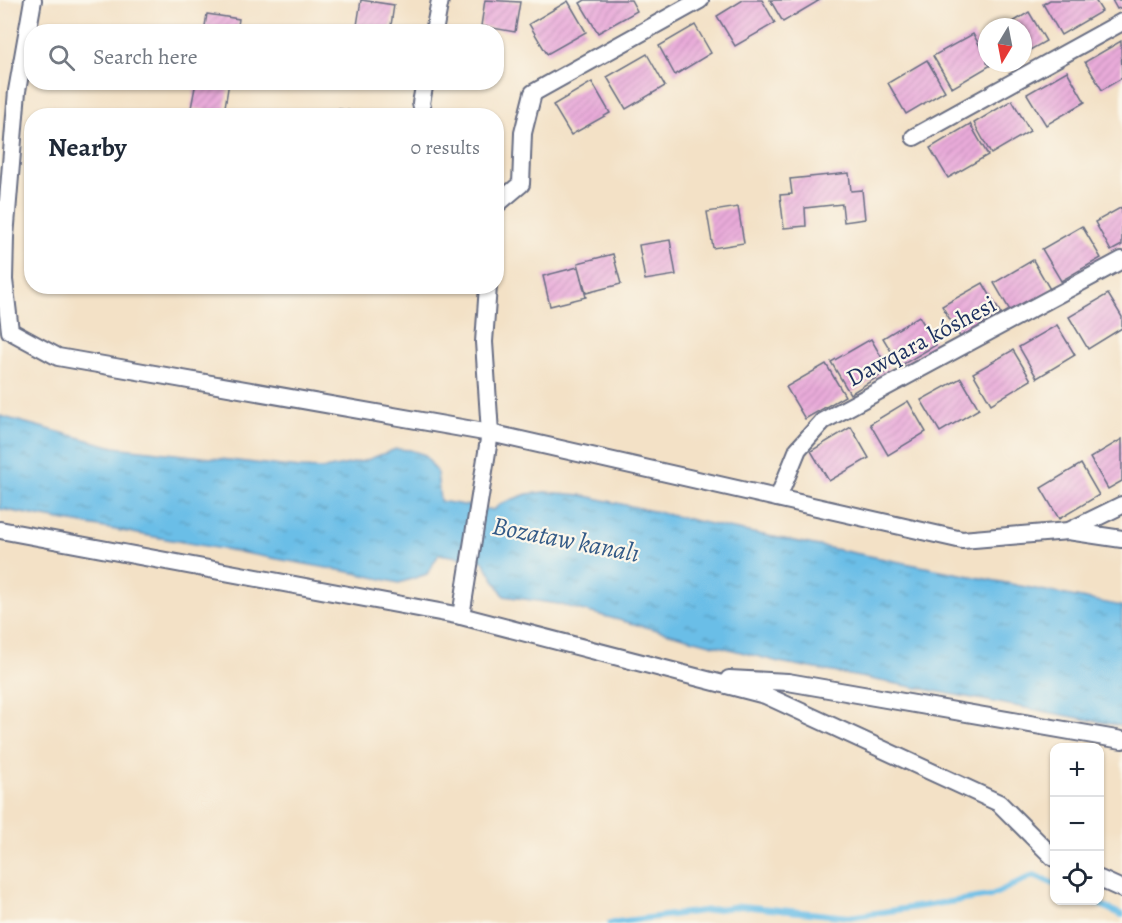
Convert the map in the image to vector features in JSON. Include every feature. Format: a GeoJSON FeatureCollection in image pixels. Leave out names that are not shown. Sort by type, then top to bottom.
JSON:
{"type":"FeatureCollection","features":[{"type":"Feature","properties":{"kind":"street"},"geometry":{"type":"LineString","coordinates":[[29,24],[33,0]]}},
{"type":"Feature","properties":{"kind":"street"},"geometry":{"type":"LineString","coordinates":[[436,24],[440,0]]}},
{"type":"Feature","properties":{"kind":"street"},"geometry":{"type":"LineString","coordinates":[[504,198],[521,184],[523,133],[533,93],[700,0]]}},
{"type":"Feature","properties":{"kind":"street"},"geometry":{"type":"LineString","coordinates":[[914,137],[1122,22]]}},
{"type":"Feature","properties":{"kind":"street"},"geometry":{"type":"LineString","coordinates":[[24,51],[17,91],[4,280],[10,331],[58,357],[490,433],[962,540],[1068,531],[1122,539]]}},
{"type":"Feature","properties":{"kind":"street"},"geometry":{"type":"LineString","coordinates":[[423,108],[424,90]]}},
{"type":"Feature","properties":{"kind":"street","name":"Dawqara kóshesi"},"geometry":{"type":"LineString","coordinates":[[778,498],[798,449],[823,421],[1122,260]]}},
{"type":"Feature","properties":{"kind":"street"},"geometry":{"type":"LineString","coordinates":[[461,616],[490,433],[484,342],[487,294]]}},
{"type":"Feature","properties":{"kind":"street"},"geometry":{"type":"LineString","coordinates":[[1068,531],[1122,505]]}},
{"type":"Feature","properties":{"kind":"street"},"geometry":{"type":"LineString","coordinates":[[0,530],[461,616],[765,696],[999,803],[1050,854]]}},
{"type":"Feature","properties":{"kind":"street"},"geometry":{"type":"LineString","coordinates":[[691,676],[788,682],[1122,740]]}},
{"type":"Feature","properties":{"kind":"street"},"geometry":{"type":"LineString","coordinates":[[1104,881],[1122,889]]}},
{"type":"Feature","properties":{"kind":"water","name":"Bozataw kanalı"},"geometry":{"type":"Polygon","coordinates":[[[0,416],[114,447],[300,468],[324,469],[364,461],[396,449],[410,450],[425,455],[437,472],[440,501],[494,510],[500,504],[527,494],[545,492],[581,495],[728,528],[1122,606],[1122,726],[779,662],[558,604],[504,596],[483,561],[439,554],[427,574],[399,583],[355,573],[0,509],[0,416]]]}},
{"type":"Feature","properties":{"kind":"building"},"geometry":{"type":"Polygon","coordinates":[[[361,0],[394,5],[391,24],[357,24],[361,0]]]}},
{"type":"Feature","properties":{"kind":"building"},"geometry":{"type":"Polygon","coordinates":[[[485,0],[520,2],[515,32],[504,30],[504,24],[481,24],[485,0]]]}},
{"type":"Feature","properties":{"kind":"building"},"geometry":{"type":"Polygon","coordinates":[[[585,0],[631,0],[637,11],[598,33],[580,3],[585,0]]]}},
{"type":"Feature","properties":{"kind":"building"},"geometry":{"type":"Polygon","coordinates":[[[743,0],[762,0],[775,23],[735,46],[717,16],[743,0]]]}},
{"type":"Feature","properties":{"kind":"building"},"geometry":{"type":"Polygon","coordinates":[[[770,0],[820,0],[783,22],[770,0]]]}},
{"type":"Feature","properties":{"kind":"building"},"geometry":{"type":"Polygon","coordinates":[[[1050,0],[1095,0],[1102,11],[1061,35],[1043,4],[1050,0]]]}},
{"type":"Feature","properties":{"kind":"building"},"geometry":{"type":"Polygon","coordinates":[[[1112,0],[1122,0],[1122,7],[1117,9],[1112,0]]]}},
{"type":"Feature","properties":{"kind":"building"},"geometry":{"type":"Polygon","coordinates":[[[568,1],[586,32],[547,54],[529,24],[568,1]]]}},
{"type":"Feature","properties":{"kind":"building"},"geometry":{"type":"Polygon","coordinates":[[[1029,12],[1046,41],[1032,49],[1032,18],[1019,18],[1029,12]]]}},
{"type":"Feature","properties":{"kind":"building"},"geometry":{"type":"Polygon","coordinates":[[[207,14],[239,19],[238,24],[205,24],[207,14]]]}},
{"type":"Feature","properties":{"kind":"building"},"geometry":{"type":"Polygon","coordinates":[[[695,25],[711,53],[675,75],[659,46],[695,25]]]}},
{"type":"Feature","properties":{"kind":"building"},"geometry":{"type":"Polygon","coordinates":[[[973,34],[978,43],[979,72],[952,88],[933,56],[973,34]]]}},
{"type":"Feature","properties":{"kind":"building"},"geometry":{"type":"Polygon","coordinates":[[[1121,41],[1122,78],[1102,90],[1085,62],[1121,41]]]}},
{"type":"Feature","properties":{"kind":"building"},"geometry":{"type":"Polygon","coordinates":[[[647,54],[665,86],[626,109],[607,77],[647,54]]]}},
{"type":"Feature","properties":{"kind":"building"},"geometry":{"type":"Polygon","coordinates":[[[927,60],[945,91],[906,114],[888,83],[927,60]]]}},
{"type":"Feature","properties":{"kind":"building"},"geometry":{"type":"Polygon","coordinates":[[[1067,71],[1085,102],[1046,125],[1027,94],[1067,71]]]}},
{"type":"Feature","properties":{"kind":"building"},"geometry":{"type":"Polygon","coordinates":[[[592,82],[610,113],[571,135],[553,105],[592,82]]]}},
{"type":"Feature","properties":{"kind":"building"},"geometry":{"type":"Polygon","coordinates":[[[194,90],[228,90],[225,108],[191,108],[194,90]]]}},
{"type":"Feature","properties":{"kind":"building"},"geometry":{"type":"Polygon","coordinates":[[[1012,100],[1030,131],[991,154],[974,123],[1012,100]]]}},
{"type":"Feature","properties":{"kind":"building"},"geometry":{"type":"Polygon","coordinates":[[[970,124],[988,155],[948,178],[930,148],[970,124]]]}},
{"type":"Feature","properties":{"kind":"building"},"geometry":{"type":"Polygon","coordinates":[[[849,173],[851,191],[862,190],[865,219],[844,222],[842,204],[805,208],[806,226],[784,228],[780,195],[792,194],[790,179],[849,173]]]}},
{"type":"Feature","properties":{"kind":"building"},"geometry":{"type":"Polygon","coordinates":[[[738,207],[744,243],[713,248],[707,212],[738,207]]]}},
{"type":"Feature","properties":{"kind":"building"},"geometry":{"type":"Polygon","coordinates":[[[1122,207],[1122,245],[1111,251],[1095,222],[1122,207]]]}},
{"type":"Feature","properties":{"kind":"building"},"geometry":{"type":"Polygon","coordinates":[[[1082,226],[1101,258],[1061,281],[1042,249],[1082,226]]]}},
{"type":"Feature","properties":{"kind":"building"},"geometry":{"type":"Polygon","coordinates":[[[670,240],[676,275],[645,280],[639,245],[670,240]]]}},
{"type":"Feature","properties":{"kind":"building"},"geometry":{"type":"Polygon","coordinates":[[[613,254],[621,284],[586,293],[578,263],[613,254]]]}},
{"type":"Feature","properties":{"kind":"building"},"geometry":{"type":"Polygon","coordinates":[[[1033,260],[1051,291],[1012,314],[994,283],[1033,260]]]}},
{"type":"Feature","properties":{"kind":"building"},"geometry":{"type":"Polygon","coordinates":[[[578,267],[586,297],[550,306],[543,276],[578,267]]]}},
{"type":"Feature","properties":{"kind":"building"},"geometry":{"type":"Polygon","coordinates":[[[983,283],[1001,314],[960,337],[942,306],[983,283]]]}},
{"type":"Feature","properties":{"kind":"building"},"geometry":{"type":"Polygon","coordinates":[[[1108,294],[1122,317],[1122,328],[1088,349],[1069,317],[1108,294]]]}},
{"type":"Feature","properties":{"kind":"building"},"geometry":{"type":"Polygon","coordinates":[[[919,316],[936,345],[900,366],[883,338],[919,316]]]}},
{"type":"Feature","properties":{"kind":"building"},"geometry":{"type":"Polygon","coordinates":[[[1057,325],[1075,355],[1037,378],[1019,347],[1057,325]]]}},
{"type":"Feature","properties":{"kind":"building"},"geometry":{"type":"Polygon","coordinates":[[[871,339],[889,370],[850,394],[831,362],[871,339]]]}},
{"type":"Feature","properties":{"kind":"building"},"geometry":{"type":"Polygon","coordinates":[[[1013,350],[1031,380],[991,404],[973,373],[1013,350]]]}},
{"type":"Feature","properties":{"kind":"building"},"geometry":{"type":"Polygon","coordinates":[[[826,364],[845,396],[805,419],[786,387],[826,364]]]}},
{"type":"Feature","properties":{"kind":"building"},"geometry":{"type":"Polygon","coordinates":[[[961,378],[979,409],[940,432],[921,400],[961,378]]]}},
{"type":"Feature","properties":{"kind":"building"},"geometry":{"type":"Polygon","coordinates":[[[908,401],[926,432],[888,455],[870,424],[908,401]]]}},
{"type":"Feature","properties":{"kind":"building"},"geometry":{"type":"Polygon","coordinates":[[[851,427],[869,458],[829,481],[811,451],[851,427]]]}},
{"type":"Feature","properties":{"kind":"building"},"geometry":{"type":"Polygon","coordinates":[[[1122,439],[1122,481],[1108,489],[1090,458],[1122,439]]]}},
{"type":"Feature","properties":{"kind":"building"},"geometry":{"type":"Polygon","coordinates":[[[1081,464],[1099,495],[1059,519],[1041,488],[1081,464]]]}},
{"type":"Feature","properties":{"kind":"waterway"},"geometry":{"type":"LineString","coordinates":[[610,923],[741,906],[849,917],[990,896],[1034,875],[1050,882]]}},
{"type":"Feature","properties":{"kind":"waterway"},"geometry":{"type":"LineString","coordinates":[[1101,905],[1122,915]]}}]}
